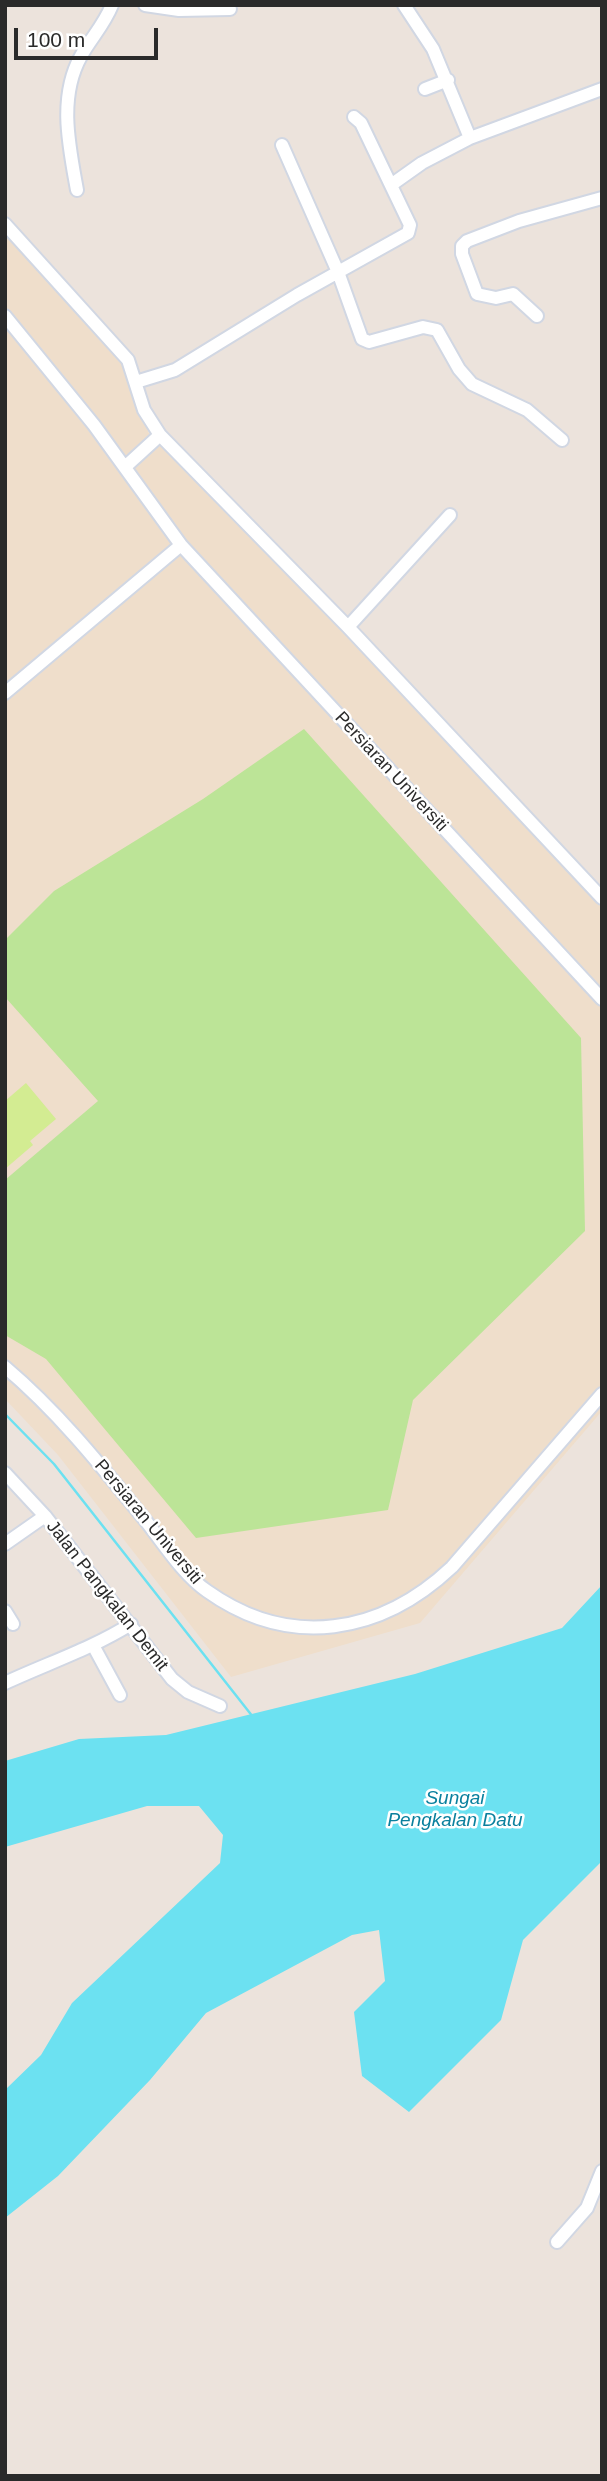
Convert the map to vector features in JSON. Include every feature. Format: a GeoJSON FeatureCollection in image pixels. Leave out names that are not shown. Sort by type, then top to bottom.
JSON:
{"type":"FeatureCollection","features":[{"type":"Feature","properties":{"kind":"street"},"geometry":{"type":"LineString","coordinates":[[77,190],[69,146],[68,94],[80,58],[101,30],[112,5]]}},
{"type":"Feature","properties":{"kind":"street"},"geometry":{"type":"LineString","coordinates":[[145,5],[179,10],[230,9]]}},
{"type":"Feature","properties":{"kind":"street"},"geometry":{"type":"LineString","coordinates":[[404,5],[433,49],[470,138]]}},
{"type":"Feature","properties":{"kind":"street"},"geometry":{"type":"LineString","coordinates":[[425,89],[448,80]]}},
{"type":"Feature","properties":{"kind":"street"},"geometry":{"type":"LineString","coordinates":[[391,185],[422,163],[470,138],[602,89]]}},
{"type":"Feature","properties":{"kind":"street"},"geometry":{"type":"LineString","coordinates":[[136,382],[175,370],[410,231],[410,225],[361,123],[354,117]]}},
{"type":"Feature","properties":{"kind":"street"},"geometry":{"type":"LineString","coordinates":[[282,145],[338,272],[362,339],[369,342],[423,327],[437,330],[459,369],[472,384],[527,410],[562,440]]}},
{"type":"Feature","properties":{"kind":"street"},"geometry":{"type":"LineString","coordinates":[[537,316],[513,294],[496,298],[477,294],[462,254],[462,246],[519,221],[602,198]]}},
{"type":"Feature","properties":{"kind":"street"},"geometry":{"type":"LineString","coordinates":[[5,224],[123,354],[136,382],[144,411],[160,435],[348,627],[602,898]]}},
{"type":"Feature","properties":{"kind":"street","name":"Persiaran Universiti"},"geometry":{"type":"LineString","coordinates":[[5,316],[125,467],[181,545],[602,999]]}},
{"type":"Feature","properties":{"kind":"street"},"geometry":{"type":"LineString","coordinates":[[125,467],[160,435]]}},
{"type":"Feature","properties":{"kind":"street"},"geometry":{"type":"LineString","coordinates":[[348,627],[450,516]]}},
{"type":"Feature","properties":{"kind":"street"},"geometry":{"type":"LineString","coordinates":[[5,693],[181,545]]}},
{"type":"Feature","properties":{"kind":"street","name":"Persiaran Universiti"},"geometry":{"type":"LineString","coordinates":[[5,1367],[77,1436],[204,1590],[247,1614],[268,1622],[299,1626],[330,1627],[366,1620],[395,1610],[425,1592],[452,1567],[602,1394]]}},
{"type":"Feature","properties":{"kind":"street","name":"Jalan Pangkalan Demit"},"geometry":{"type":"LineString","coordinates":[[5,1474],[45,1516],[172,1679],[188,1692],[220,1706]]}},
{"type":"Feature","properties":{"kind":"street"},"geometry":{"type":"LineString","coordinates":[[5,1544],[45,1516]]}},
{"type":"Feature","properties":{"kind":"street"},"geometry":{"type":"LineString","coordinates":[[5,1611],[13,1624]]}},
{"type":"Feature","properties":{"kind":"street"},"geometry":{"type":"LineString","coordinates":[[5,1683],[75,1650],[94,1647],[131,1625]]}},
{"type":"Feature","properties":{"kind":"street"},"geometry":{"type":"LineString","coordinates":[[94,1647],[120,1695]]}},
{"type":"Feature","properties":{"kind":"street"},"geometry":{"type":"LineString","coordinates":[[557,2242],[587,2208],[602,2171]]}},
{"type":"Feature","properties":{"kind":"shaded area"},"geometry":{"type":"Polygon","coordinates":[[[5,228],[122,359],[130,374],[138,415],[149,426],[148,432],[162,447],[169,447],[602,905],[602,1411],[420,1623],[231,1677],[58,1455],[5,1399],[5,228]]]}},
{"type":"Feature","properties":{"kind":"green space"},"geometry":{"type":"Polygon","coordinates":[[[304,729],[581,1038],[585,1231],[413,1400],[388,1510],[196,1538],[46,1359],[5,1335],[5,1180],[98,1101],[5,997],[5,940],[54,891],[203,799],[304,729]]]}},
{"type":"Feature","properties":{"kind":"green space"},"geometry":{"type":"Polygon","coordinates":[[[26,1083],[56,1119],[30,1141],[33,1145],[5,1169],[5,1101],[26,1083]]]}},
{"type":"Feature","properties":{"kind":"water","name":"Sungai Pengkalan Datu"},"geometry":{"type":"Polygon","coordinates":[[[602,1585],[602,1861],[523,1940],[501,2020],[409,2112],[362,2076],[354,2012],[385,1981],[379,1930],[352,1935],[206,2013],[150,2080],[58,2176],[5,2218],[5,2090],[41,2055],[72,2003],[220,1863],[223,1835],[199,1806],[147,1806],[5,1847],[5,1761],[79,1739],[166,1735],[415,1674],[562,1628],[602,1585]]]}},
{"type":"Feature","properties":{"kind":"waterway"},"geometry":{"type":"LineString","coordinates":[[5,1414],[54,1464],[253,1717]]}}]}
